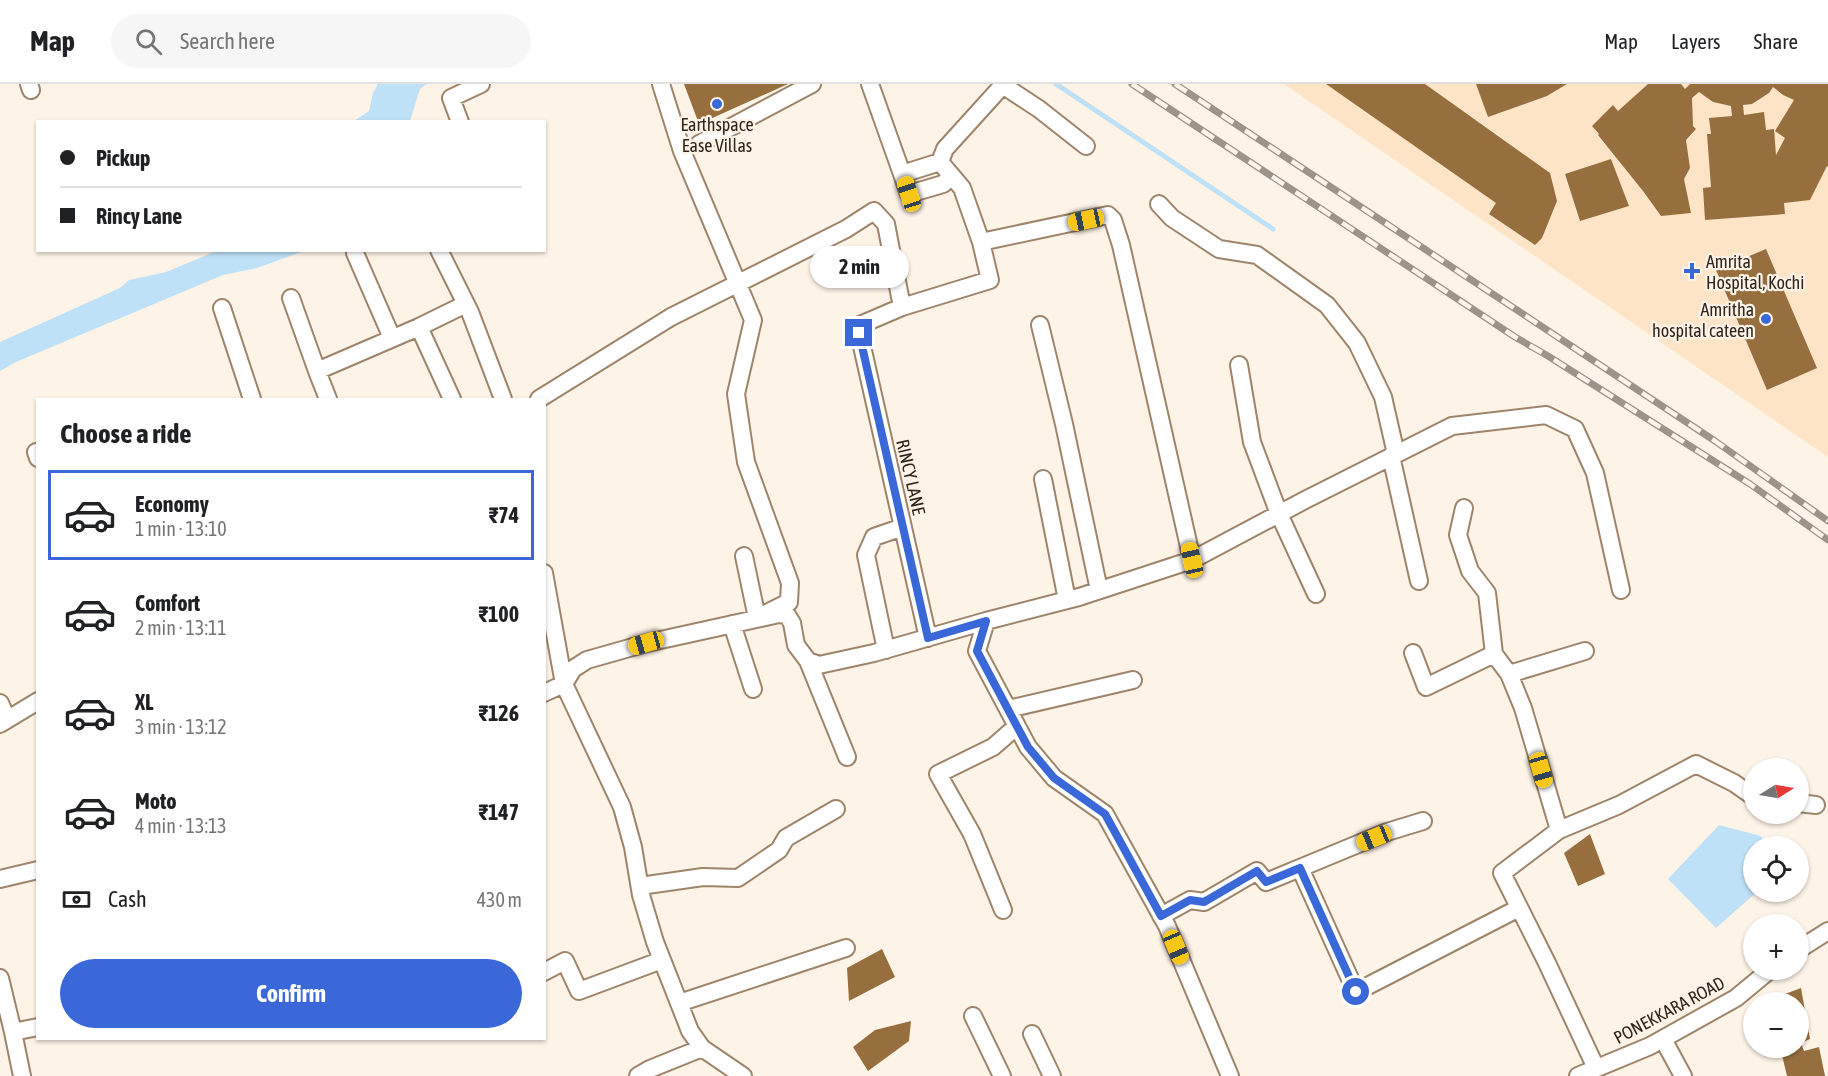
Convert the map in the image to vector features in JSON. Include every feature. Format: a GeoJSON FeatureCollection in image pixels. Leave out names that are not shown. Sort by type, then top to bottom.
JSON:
{"type":"FeatureCollection","features":[{"type":"Feature","properties":{"kind":"street"},"geometry":{"type":"LineString","coordinates":[[459,120],[451,98],[481,84]]}},
{"type":"Feature","properties":{"kind":"street"},"geometry":{"type":"LineString","coordinates":[[661,84],[682,151],[753,320],[736,394],[746,462],[790,584],[789,602],[757,618]]}},
{"type":"Feature","properties":{"kind":"street"},"geometry":{"type":"LineString","coordinates":[[870,84],[909,194],[944,184],[952,176]]}},
{"type":"Feature","properties":{"kind":"street"},"geometry":{"type":"LineString","coordinates":[[940,162],[945,149],[1002,85],[1039,109],[1086,146]]}},
{"type":"Feature","properties":{"kind":"street"},"geometry":{"type":"LineString","coordinates":[[699,144],[805,86]]}},
{"type":"Feature","properties":{"kind":"street"},"geometry":{"type":"LineString","coordinates":[[541,398],[671,317],[846,229],[874,211],[886,224],[902,307],[990,280],[981,242],[962,188],[940,162]]}},
{"type":"Feature","properties":{"kind":"street"},"geometry":{"type":"LineString","coordinates":[[902,174],[940,162]]}},
{"type":"Feature","properties":{"kind":"street"},"geometry":{"type":"LineString","coordinates":[[1159,204],[1172,218],[1219,249],[1257,255],[1326,305],[1357,344],[1383,397],[1419,581]]}},
{"type":"Feature","properties":{"kind":"street"},"geometry":{"type":"LineString","coordinates":[[981,242],[1108,215],[1113,220],[1124,257],[1192,560]]}},
{"type":"Feature","properties":{"kind":"street"},"geometry":{"type":"LineString","coordinates":[[440,252],[466,304],[503,398]]}},
{"type":"Feature","properties":{"kind":"street"},"geometry":{"type":"LineString","coordinates":[[355,253],[392,339]]}},
{"type":"Feature","properties":{"kind":"street"},"geometry":{"type":"LineString","coordinates":[[291,298],[328,398]]}},
{"type":"Feature","properties":{"kind":"street"},"geometry":{"type":"LineString","coordinates":[[317,371],[466,304]]}},
{"type":"Feature","properties":{"kind":"street","name":"RINCY LANE"},"geometry":{"type":"LineString","coordinates":[[902,307],[860,325],[859,333],[928,638]]}},
{"type":"Feature","properties":{"kind":"street"},"geometry":{"type":"LineString","coordinates":[[222,308],[252,398]]}},
{"type":"Feature","properties":{"kind":"street"},"geometry":{"type":"LineString","coordinates":[[1040,325],[1064,424],[1099,590]]}},
{"type":"Feature","properties":{"kind":"street"},"geometry":{"type":"LineString","coordinates":[[419,327],[452,398]]}},
{"type":"Feature","properties":{"kind":"street"},"geometry":{"type":"LineString","coordinates":[[1239,365],[1252,442],[1279,514],[1316,594]]}},
{"type":"Feature","properties":{"kind":"street"},"geometry":{"type":"LineString","coordinates":[[808,661],[819,665],[886,650],[1067,600],[1192,560],[1452,426],[1546,415],[1575,429],[1595,473],[1621,590]]}},
{"type":"Feature","properties":{"kind":"street"},"geometry":{"type":"LineString","coordinates":[[1043,479],[1067,600]]}},
{"type":"Feature","properties":{"kind":"street"},"geometry":{"type":"LineString","coordinates":[[1464,508],[1458,535],[1470,571],[1487,593],[1494,654],[1509,674],[1523,708],[1558,831]]}},
{"type":"Feature","properties":{"kind":"street"},"geometry":{"type":"LineString","coordinates":[[886,650],[866,555],[874,537],[903,528]]}},
{"type":"Feature","properties":{"kind":"street"},"geometry":{"type":"LineString","coordinates":[[744,556],[757,618]]}},
{"type":"Feature","properties":{"kind":"street"},"geometry":{"type":"LineString","coordinates":[[546,584],[564,684],[622,807],[633,847],[640,886],[662,960],[690,1031],[702,1048],[743,1076]]}},
{"type":"Feature","properties":{"kind":"street"},"geometry":{"type":"LineString","coordinates":[[546,692],[564,684],[573,669],[587,660],[646,643],[757,618],[787,615],[792,623],[796,645],[808,661],[848,757]]}},
{"type":"Feature","properties":{"kind":"street"},"geometry":{"type":"LineString","coordinates":[[986,621],[977,651],[1028,747],[1054,778],[1105,814],[1161,916],[1230,1076]]}},
{"type":"Feature","properties":{"kind":"street"},"geometry":{"type":"LineString","coordinates":[[732,624],[753,688]]}},
{"type":"Feature","properties":{"kind":"street"},"geometry":{"type":"LineString","coordinates":[[1509,674],[1585,651]]}},
{"type":"Feature","properties":{"kind":"street"},"geometry":{"type":"LineString","coordinates":[[1413,652],[1426,687],[1494,654]]}},
{"type":"Feature","properties":{"kind":"street"},"geometry":{"type":"LineString","coordinates":[[1008,709],[1133,680]]}},
{"type":"Feature","properties":{"kind":"street"},"geometry":{"type":"LineString","coordinates":[[0,703],[4,721],[36,702]]}},
{"type":"Feature","properties":{"kind":"street"},"geometry":{"type":"LineString","coordinates":[[1003,910],[972,834],[938,774],[993,747],[1017,726]]}},
{"type":"Feature","properties":{"kind":"street"},"geometry":{"type":"LineString","coordinates":[[1596,1068],[1502,873],[1558,831],[1619,804],[1696,764],[1743,789]]}},
{"type":"Feature","properties":{"kind":"street"},"geometry":{"type":"LineString","coordinates":[[640,886],[703,877],[738,878],[779,850],[786,837],[836,809]]}},
{"type":"Feature","properties":{"kind":"street"},"geometry":{"type":"LineString","coordinates":[[1161,916],[1190,900],[1204,902],[1257,871],[1266,882],[1387,832],[1423,821]]}},
{"type":"Feature","properties":{"kind":"street"},"geometry":{"type":"LineString","coordinates":[[1300,868],[1356,992],[1519,908]]}},
{"type":"Feature","properties":{"kind":"street"},"geometry":{"type":"LineString","coordinates":[[0,879],[36,870]]}},
{"type":"Feature","properties":{"kind":"street"},"geometry":{"type":"LineString","coordinates":[[1809,943],[1828,931]]}},
{"type":"Feature","properties":{"kind":"street"},"geometry":{"type":"LineString","coordinates":[[679,1003],[846,948]]}},
{"type":"Feature","properties":{"kind":"street"},"geometry":{"type":"LineString","coordinates":[[546,971],[565,961],[579,991],[662,960]]}},
{"type":"Feature","properties":{"kind":"street"},"geometry":{"type":"LineString","coordinates":[[0,978],[14,1032],[22,1076]]}},
{"type":"Feature","properties":{"kind":"street","name":"PONEKKARA ROAD"},"geometry":{"type":"LineString","coordinates":[[1578,1076],[1663,1039],[1736,998],[1758,980]]}},
{"type":"Feature","properties":{"kind":"street"},"geometry":{"type":"LineString","coordinates":[[973,1016],[1002,1076]]}},
{"type":"Feature","properties":{"kind":"street"},"geometry":{"type":"LineString","coordinates":[[14,1032],[36,1027]]}},
{"type":"Feature","properties":{"kind":"street"},"geometry":{"type":"LineString","coordinates":[[1032,1034],[1052,1076]]}},
{"type":"Feature","properties":{"kind":"street"},"geometry":{"type":"LineString","coordinates":[[1663,1039],[1683,1076]]}},
{"type":"Feature","properties":{"kind":"street"},"geometry":{"type":"LineString","coordinates":[[638,1076],[702,1048]]}},
{"type":"Feature","properties":{"kind":"shaded area","name":"Amrita Hospital, Kochi"},"geometry":{"type":"Polygon","coordinates":[[[1284,84],[1828,84],[1828,457],[1284,84]]]}},
{"type":"Feature","properties":{"kind":"water"},"geometry":{"type":"Polygon","coordinates":[[[378,84],[427,84],[420,89],[410,120],[356,120],[369,111],[373,93],[378,84]]]}},
{"type":"Feature","properties":{"kind":"water"},"geometry":{"type":"Polygon","coordinates":[[[214,252],[301,252],[257,268],[223,275],[16,362],[0,371],[0,342],[120,288],[129,280],[166,272],[214,252]]]}},
{"type":"Feature","properties":{"kind":"water"},"geometry":{"type":"Polygon","coordinates":[[[1719,825],[1761,836],[1743,836],[1743,902],[1746,902],[1716,928],[1668,879],[1719,825]]]}},
{"type":"Feature","properties":{"kind":"building","name":"Earthspace Ease Villas"},"geometry":{"type":"Polygon","coordinates":[[[684,84],[788,84],[699,124],[684,84]]]}},
{"type":"Feature","properties":{"kind":"building"},"geometry":{"type":"Polygon","coordinates":[[[1326,84],[1425,84],[1550,173],[1557,201],[1542,238],[1535,245],[1489,214],[1496,203],[1326,84]]]}},
{"type":"Feature","properties":{"kind":"building"},"geometry":{"type":"Polygon","coordinates":[[[1476,84],[1567,84],[1547,96],[1488,117],[1476,84]]]}},
{"type":"Feature","properties":{"kind":"building"},"geometry":{"type":"Polygon","coordinates":[[[1648,84],[1681,84],[1685,89],[1690,84],[1828,84],[1828,167],[1810,200],[1784,203],[1785,214],[1705,220],[1703,188],[1711,187],[1707,134],[1711,134],[1709,118],[1732,116],[1731,106],[1713,102],[1699,92],[1692,98],[1693,126],[1696,129],[1686,140],[1690,168],[1684,179],[1691,213],[1661,216],[1592,126],[1613,105],[1618,111],[1648,84]],[[1773,87],[1769,93],[1752,104],[1743,105],[1744,115],[1764,112],[1766,130],[1774,129],[1776,155],[1785,138],[1775,131],[1794,100],[1773,87]]]}},
{"type":"Feature","properties":{"kind":"building"},"geometry":{"type":"Polygon","coordinates":[[[1611,159],[1629,206],[1580,221],[1565,174],[1611,159]]]}},
{"type":"Feature","properties":{"kind":"building","name":"Amritha hospital cateen"},"geometry":{"type":"Polygon","coordinates":[[[1766,249],[1817,368],[1767,390],[1716,270],[1766,249]]]}},
{"type":"Feature","properties":{"kind":"building"},"geometry":{"type":"Polygon","coordinates":[[[1590,834],[1605,874],[1578,886],[1564,853],[1590,834]]]}},
{"type":"Feature","properties":{"kind":"building"},"geometry":{"type":"Polygon","coordinates":[[[882,949],[895,977],[849,1001],[847,968],[882,949]]]}},
{"type":"Feature","properties":{"kind":"building"},"geometry":{"type":"Polygon","coordinates":[[[1801,988],[1802,992],[1790,992],[1801,988]]]}},
{"type":"Feature","properties":{"kind":"building"},"geometry":{"type":"Polygon","coordinates":[[[911,1021],[909,1041],[868,1071],[853,1047],[875,1030],[911,1021]]]}},
{"type":"Feature","properties":{"kind":"building"},"geometry":{"type":"Polygon","coordinates":[[[1819,1047],[1825,1076],[1787,1076],[1783,1058],[1809,1058],[1809,1050],[1819,1047]]]}},
{"type":"Feature","properties":{"kind":"waterway"},"geometry":{"type":"LineString","coordinates":[[1056,84],[1273,229]]}},
{"type":"Feature","properties":{"kind":"railway"},"geometry":{"type":"LineString","coordinates":[[1132,84],[1515,337],[1750,484],[1828,540]]}},
{"type":"Feature","properties":{"kind":"railway"},"geometry":{"type":"LineString","coordinates":[[1175,84],[1715,441],[1828,521]]}},
{"type":"Feature","properties":{"kind":"place","name":"Earthspace Ease Villas"},"geometry":{"type":"Point","coordinates":[717,104]}},
{"type":"Feature","properties":{"kind":"place","name":"Amrita Hospital, Kochi"},"geometry":{"type":"Point","coordinates":[1692,271]}},
{"type":"Feature","properties":{"kind":"place","name":"Amritha hospital cateen"},"geometry":{"type":"Point","coordinates":[1766,319]}},
{"type":"Feature","properties":{"kind":"route"},"geometry":{"type":"LineString","coordinates":[[859,333],[928,638],[986,621],[977,651],[1028,747],[1054,778],[1105,814],[1161,916],[1190,900],[1204,902],[1257,871],[1266,882],[1300,868],[1356,992]]}}]}
